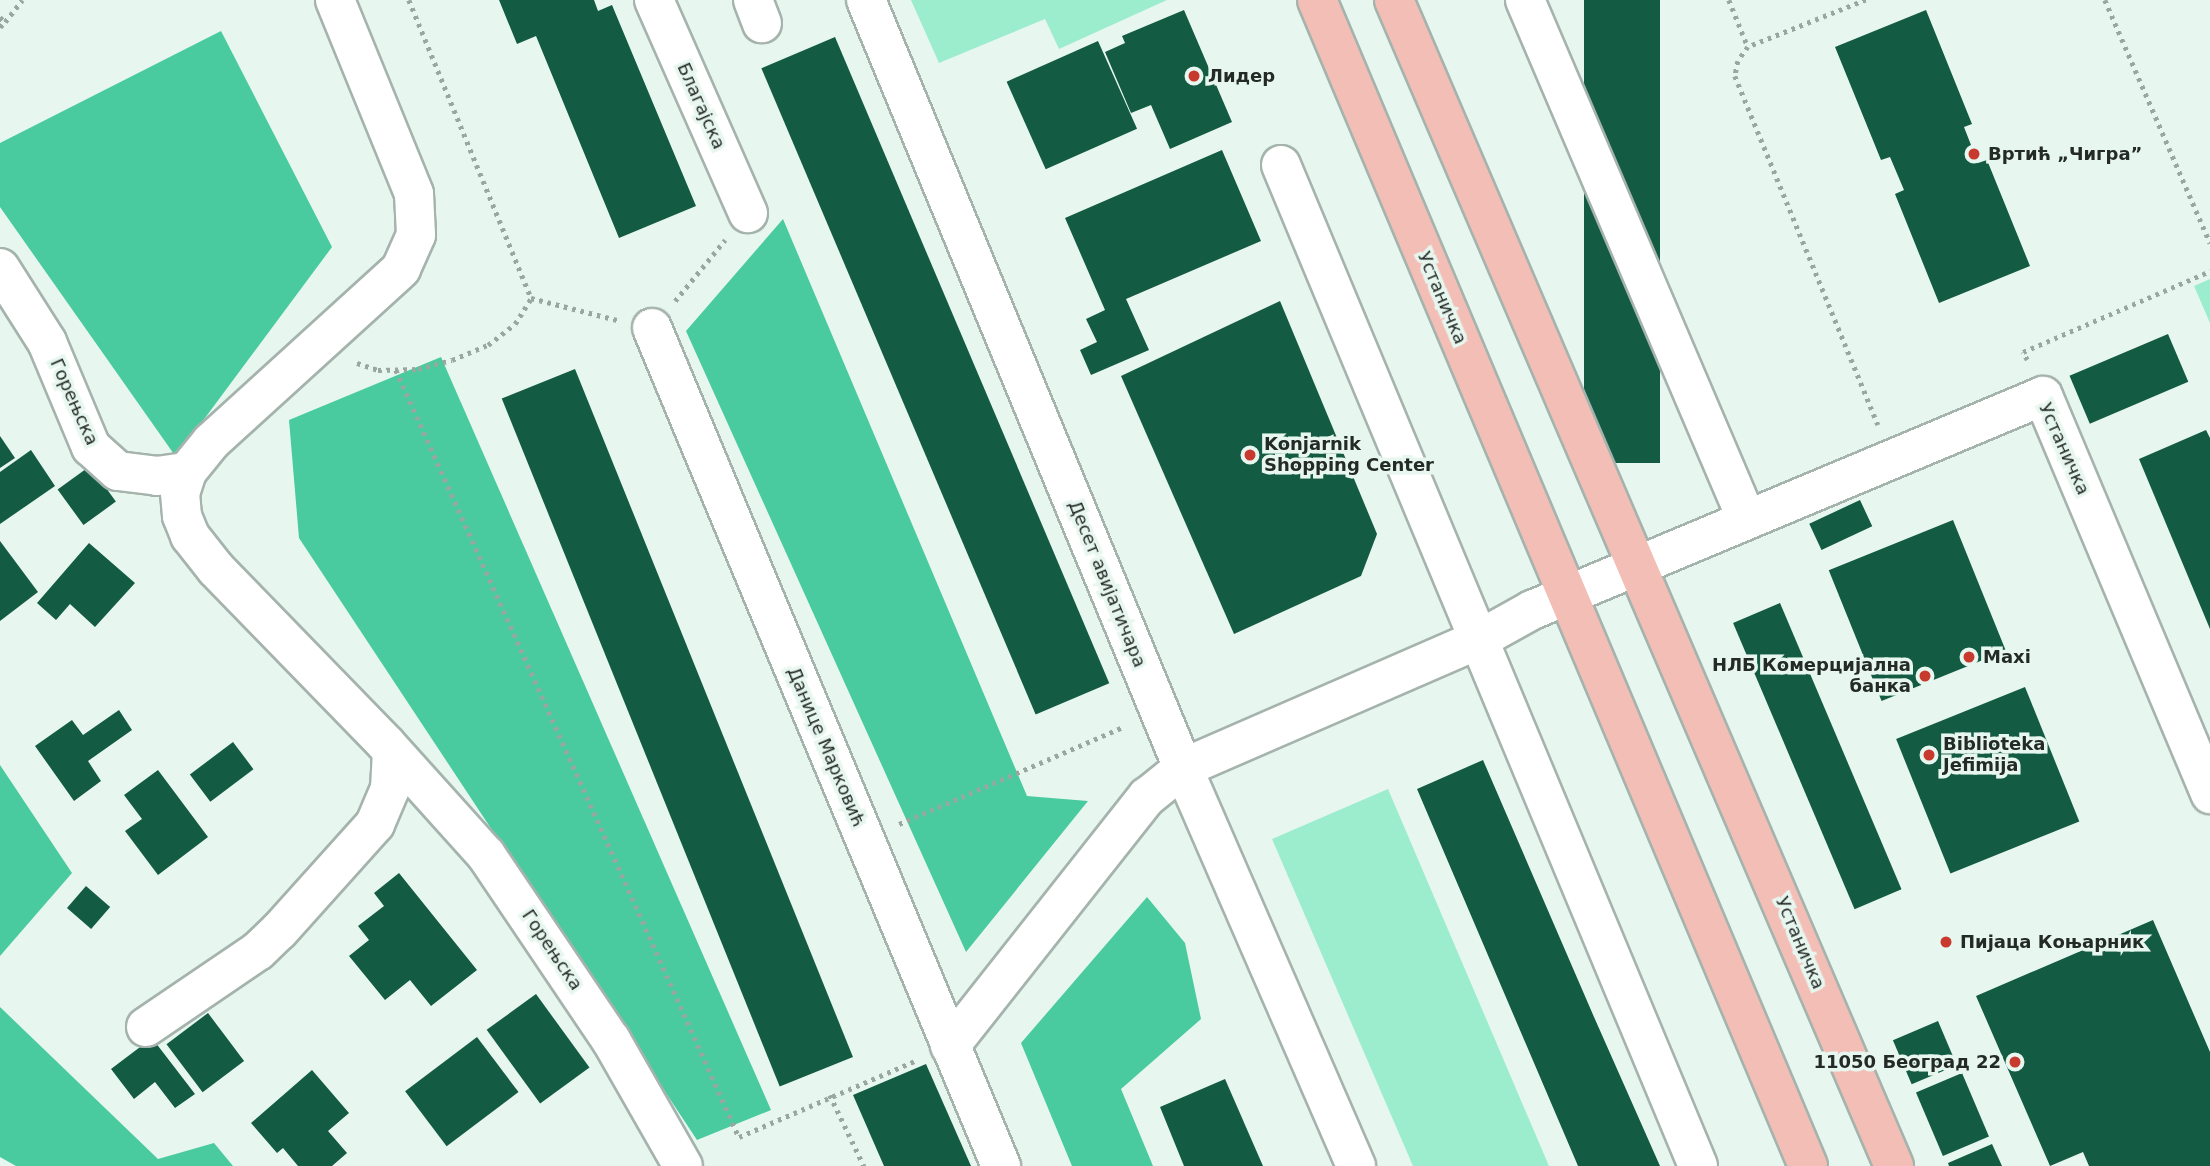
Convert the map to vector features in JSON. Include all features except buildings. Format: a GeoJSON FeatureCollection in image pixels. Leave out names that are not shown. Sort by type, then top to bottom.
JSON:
{"type":"FeatureCollection","features":[{"type":"Feature","properties":{"kind":"main road","name":"Устаничка"},"geometry":{"type":"LineString","coordinates":[[1317,0],[1566,597],[1808,1166]]}},
{"type":"Feature","properties":{"kind":"main road","name":"Устаничка"},"geometry":{"type":"LineString","coordinates":[[1394,0],[1895,1166]]}},
{"type":"Feature","properties":{"kind":"lane"},"geometry":{"type":"LineString","coordinates":[[187,472],[211,442],[401,269],[416,235],[414,194],[335,0]]}},
{"type":"Feature","properties":{"kind":"lane","name":"Благајска"},"geometry":{"type":"LineString","coordinates":[[654,0],[748,213]]}},
{"type":"Feature","properties":{"kind":"lane","name":"Десет авијатичара"},"geometry":{"type":"LineString","coordinates":[[866,0],[1183,768],[1356,1166]]}},
{"type":"Feature","properties":{"kind":"lane"},"geometry":{"type":"LineString","coordinates":[[1525,0],[1747,520]]}},
{"type":"Feature","properties":{"kind":"lane"},"geometry":{"type":"LineString","coordinates":[[1281,165],[1698,1166]]}},
{"type":"Feature","properties":{"kind":"lane","name":"Горењска"},"geometry":{"type":"LineString","coordinates":[[0,268],[47,342],[92,447],[118,471],[157,476],[187,472],[180,493],[182,516],[190,536],[216,569],[443,806],[521,903],[611,1040],[683,1166]]}},
{"type":"Feature","properties":{"kind":"lane","name":"Данице Марковић"},"geometry":{"type":"LineString","coordinates":[[652,328],[1001,1166]]}},
{"type":"Feature","properties":{"kind":"lane","name":"Устаничка"},"geometry":{"type":"LineString","coordinates":[[1566,597],[2043,396],[2210,794]]}},
{"type":"Feature","properties":{"kind":"lane"},"geometry":{"type":"LineString","coordinates":[[950,1046],[1147,797],[1183,768],[1478,640],[1566,597]]}},
{"type":"Feature","properties":{"kind":"lane"},"geometry":{"type":"LineString","coordinates":[[146,1027],[244,957],[258,951],[279,931],[375,824],[390,789],[393,756]]}},
{"type":"Feature","properties":{"kind":"path"},"geometry":{"type":"LineString","coordinates":[[0,27],[22,0]]}},
{"type":"Feature","properties":{"kind":"path"},"geometry":{"type":"LineString","coordinates":[[409,0],[531,298]]}},
{"type":"Feature","properties":{"kind":"path"},"geometry":{"type":"LineString","coordinates":[[1728,0],[1748,47]]}},
{"type":"Feature","properties":{"kind":"path"},"geometry":{"type":"LineString","coordinates":[[1866,0],[1748,47],[1738,61],[1735,76],[1891,459]]}},
{"type":"Feature","properties":{"kind":"path"},"geometry":{"type":"LineString","coordinates":[[2105,0],[2210,243]]}},
{"type":"Feature","properties":{"kind":"path"},"geometry":{"type":"LineString","coordinates":[[0,17],[5,22]]}},
{"type":"Feature","properties":{"kind":"path"},"geometry":{"type":"LineString","coordinates":[[531,298],[652,328],[748,213]]}},
{"type":"Feature","properties":{"kind":"path"},"geometry":{"type":"LineString","coordinates":[[2043,396],[2023,352],[2210,271]]}},
{"type":"Feature","properties":{"kind":"path"},"geometry":{"type":"LineString","coordinates":[[321,342],[350,360],[378,370],[396,370],[452,360],[488,345],[515,324],[531,298]]}},
{"type":"Feature","properties":{"kind":"path"},"geometry":{"type":"LineString","coordinates":[[396,370],[739,1137],[830,1095],[950,1046]]}},
{"type":"Feature","properties":{"kind":"path"},"geometry":{"type":"LineString","coordinates":[[888,829],[1128,725]]}},
{"type":"Feature","properties":{"kind":"path"},"geometry":{"type":"LineString","coordinates":[[830,1095],[863,1166]]}},
{"type":"Feature","properties":{"kind":"green space"},"geometry":{"type":"Polygon","coordinates":[[[911,0],[1167,0],[1059,49],[1045,19],[939,63],[911,0]]]}},
{"type":"Feature","properties":{"kind":"green space"},"geometry":{"type":"Polygon","coordinates":[[[221,31],[332,247],[176,457],[0,207],[0,143],[221,31]]]}},
{"type":"Feature","properties":{"kind":"green space"},"geometry":{"type":"Polygon","coordinates":[[[783,219],[1027,796],[1088,801],[966,952],[686,331],[783,219]]]}},
{"type":"Feature","properties":{"kind":"green space"},"geometry":{"type":"Polygon","coordinates":[[[2210,279],[2210,323],[2194,286],[2210,279]]]}},
{"type":"Feature","properties":{"kind":"green space"},"geometry":{"type":"Polygon","coordinates":[[[441,357],[771,1110],[697,1140],[299,538],[289,420],[441,357]]]}},
{"type":"Feature","properties":{"kind":"green space"},"geometry":{"type":"Polygon","coordinates":[[[0,765],[72,873],[0,956],[0,765]]]}},
{"type":"Feature","properties":{"kind":"green space"},"geometry":{"type":"Polygon","coordinates":[[[1388,789],[1549,1166],[1413,1166],[1272,839],[1388,789]]]}},
{"type":"Feature","properties":{"kind":"green space"},"geometry":{"type":"Polygon","coordinates":[[[1147,897],[1185,943],[1201,1019],[1121,1089],[1153,1166],[1072,1166],[1021,1043],[1147,897]]]}},
{"type":"Feature","properties":{"kind":"green space"},"geometry":{"type":"Polygon","coordinates":[[[0,1007],[158,1159],[214,1143],[233,1166],[16,1166],[0,1157],[0,1007]]]}},
{"type":"Feature","properties":{"kind":"place","name":"Лидер"},"geometry":{"type":"Point","coordinates":[1194,76]}},
{"type":"Feature","properties":{"kind":"place","name":"Вртић „Чигра”"},"geometry":{"type":"Point","coordinates":[1974,154]}},
{"type":"Feature","properties":{"kind":"place","name":"Konjarnik Shopping Center"},"geometry":{"type":"Point","coordinates":[1250,455]}},
{"type":"Feature","properties":{"kind":"place","name":"Maxi"},"geometry":{"type":"Point","coordinates":[1969,657]}},
{"type":"Feature","properties":{"kind":"place","name":"НЛБ Комерцијална банка"},"geometry":{"type":"Point","coordinates":[1925,676]}},
{"type":"Feature","properties":{"kind":"place","name":"Biblioteka Jefimija"},"geometry":{"type":"Point","coordinates":[1929,755]}},
{"type":"Feature","properties":{"kind":"place","name":"Пијаца Коњарник"},"geometry":{"type":"Point","coordinates":[1946,942]}},
{"type":"Feature","properties":{"kind":"place","name":"11050 Београд 22"},"geometry":{"type":"Point","coordinates":[2015,1062]}}]}
